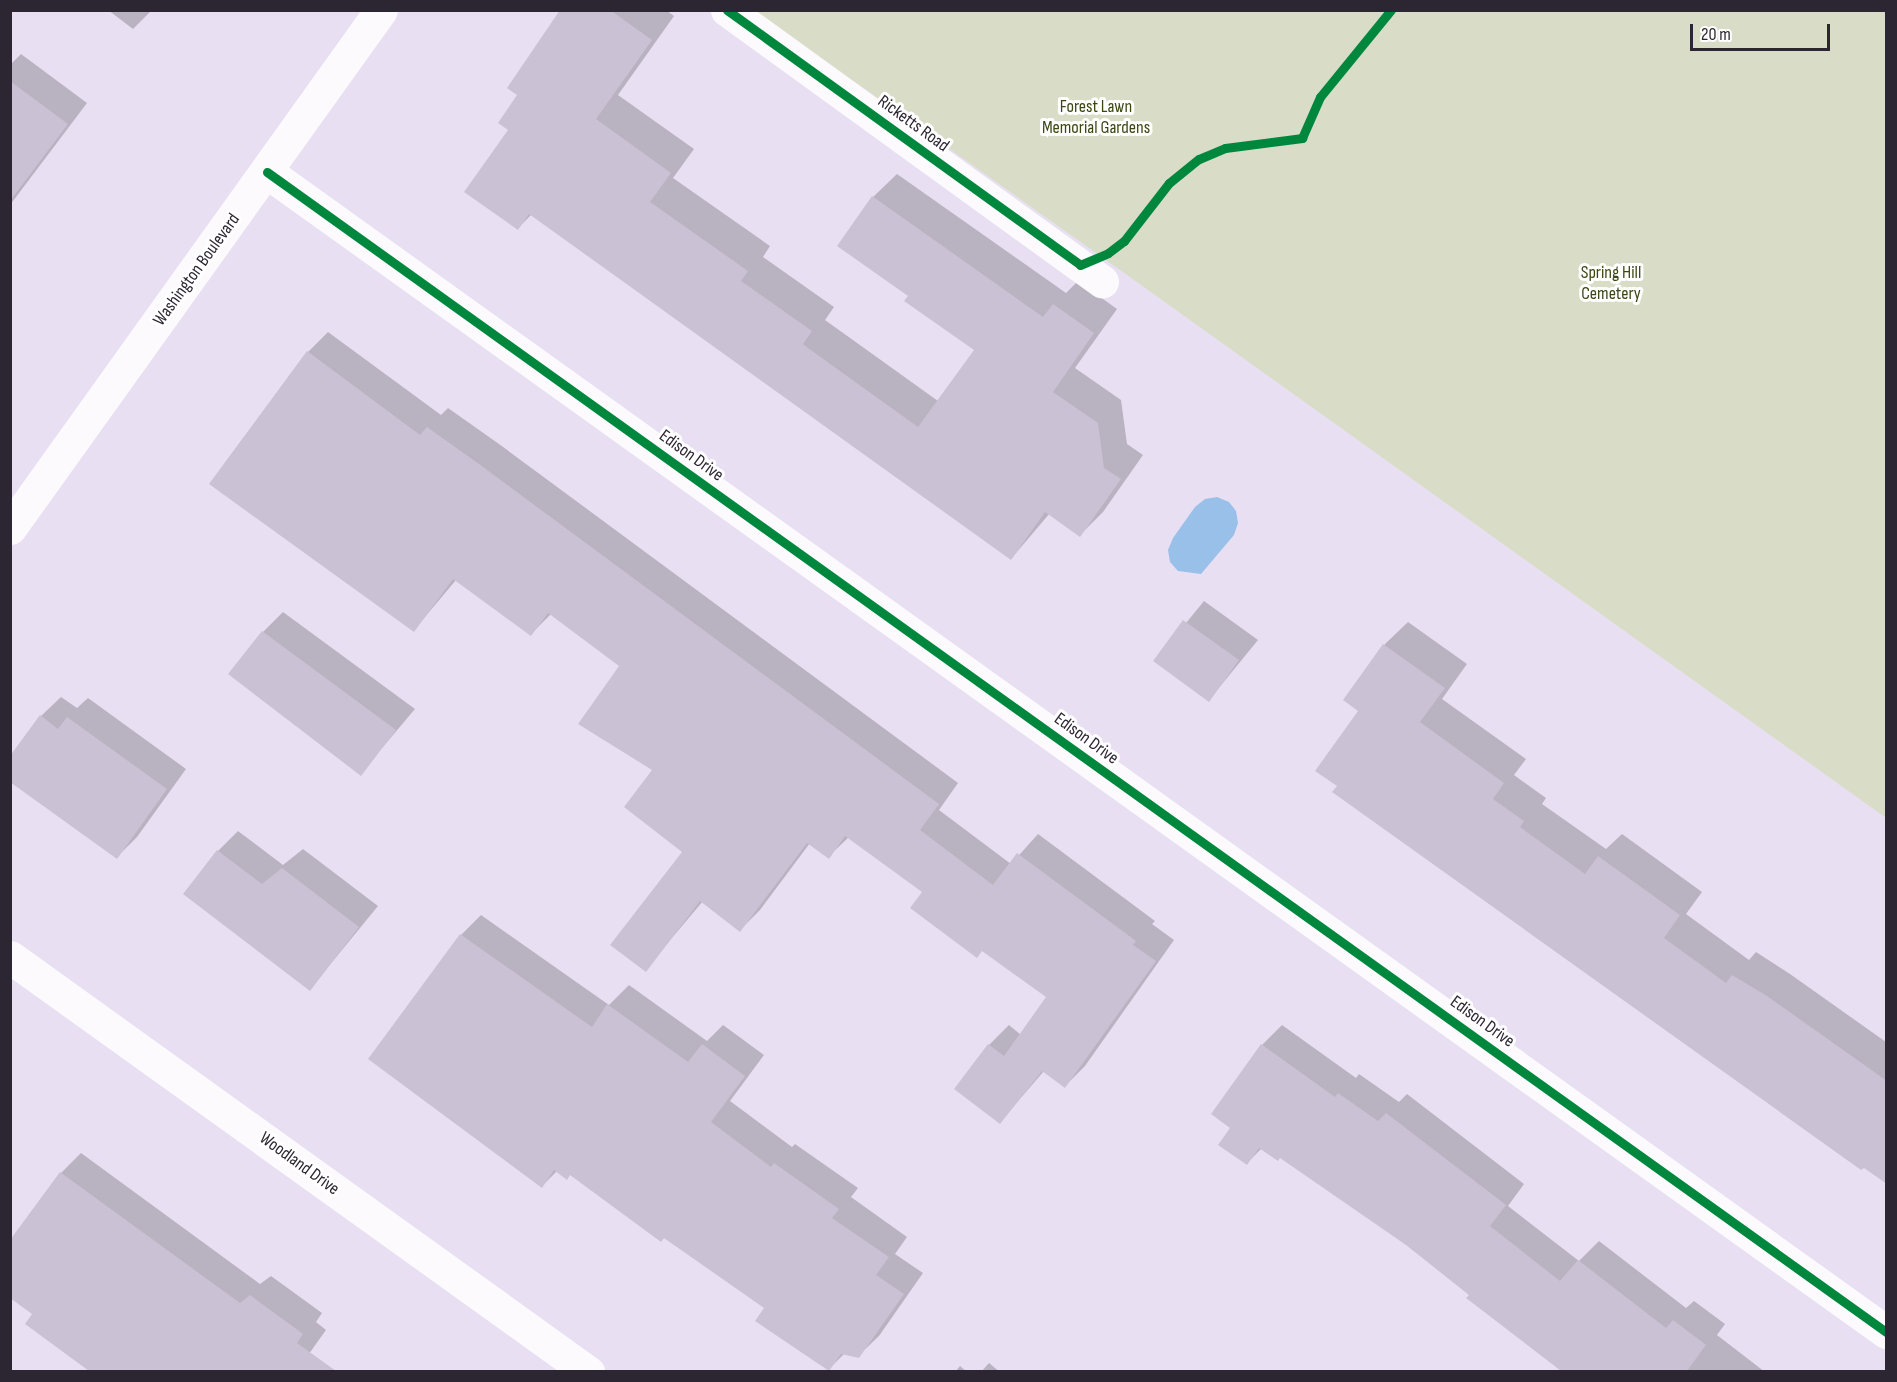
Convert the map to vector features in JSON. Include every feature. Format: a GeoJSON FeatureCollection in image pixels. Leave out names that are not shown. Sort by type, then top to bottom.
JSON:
{"type":"FeatureCollection","features":[{"type":"Feature","properties":{"kind":"street","name":"Washington Boulevard"},"geometry":{"type":"LineString","coordinates":[[10,528],[381,10]]}},
{"type":"Feature","properties":{"kind":"street","name":"Ricketts Road"},"geometry":{"type":"LineString","coordinates":[[727,10],[1102,281]]}},
{"type":"Feature","properties":{"kind":"street","name":"Edison Drive"},"geometry":{"type":"LineString","coordinates":[[267,172],[1887,1332]]}},
{"type":"Feature","properties":{"kind":"street","name":"Woodland Drive"},"geometry":{"type":"LineString","coordinates":[[10,957],[588,1371]]}},
{"type":"Feature","properties":{"kind":"green space","name":"Spring Hill Cemetery"},"geometry":{"type":"Polygon","coordinates":[[[755,11],[1886,11],[1886,818],[1120,270],[755,11]]]}},
{"type":"Feature","properties":{"kind":"water"},"geometry":{"type":"Polygon","coordinates":[[[1217,497],[1229,502],[1236,511],[1238,523],[1234,535],[1201,574],[1178,571],[1170,562],[1168,550],[1173,538],[1195,507],[1205,499],[1217,497]]]}},
{"type":"Feature","properties":{"kind":"building"},"geometry":{"type":"Polygon","coordinates":[[[560,10],[610,10],[652,40],[596,119],[671,173],[650,202],[748,271],[741,281],[812,331],[803,344],[918,427],[974,350],[904,301],[908,296],[837,246],[872,196],[1043,317],[1053,304],[1094,333],[1053,392],[1098,423],[1104,468],[1121,479],[1080,537],[1045,512],[1011,560],[529,214],[518,230],[464,192],[508,130],[498,123],[517,95],[507,88],[560,10]]]}},
{"type":"Feature","properties":{"kind":"building"},"geometry":{"type":"Polygon","coordinates":[[[10,81],[68,124],[10,201],[10,81]]]}},
{"type":"Feature","properties":{"kind":"building"},"geometry":{"type":"Polygon","coordinates":[[[307,351],[420,435],[427,427],[479,464],[939,804],[920,830],[993,885],[1017,853],[1136,941],[1133,945],[1156,961],[1065,1088],[1042,1071],[1000,1124],[954,1089],[988,1044],[1004,1056],[1046,997],[982,951],[977,958],[910,908],[922,892],[845,836],[829,859],[807,843],[740,932],[700,901],[646,972],[610,945],[682,852],[624,807],[652,770],[578,724],[619,666],[548,613],[531,636],[453,579],[414,632],[209,484],[307,351]]]}},
{"type":"Feature","properties":{"kind":"building"},"geometry":{"type":"Polygon","coordinates":[[[1183,620],[1239,660],[1209,702],[1153,661],[1183,620]]]}},
{"type":"Feature","properties":{"kind":"building"},"geometry":{"type":"Polygon","coordinates":[[[262,631],[396,730],[361,776],[228,674],[262,631]]]}},
{"type":"Feature","properties":{"kind":"building"},"geometry":{"type":"Polygon","coordinates":[[[1383,644],[1445,688],[1420,722],[1504,783],[1493,799],[1524,821],[1520,827],[1585,874],[1598,856],[1680,915],[1664,938],[1726,983],[1732,975],[1767,996],[1887,1081],[1887,1184],[1864,1168],[1861,1170],[1332,792],[1337,786],[1315,771],[1358,711],[1343,700],[1383,644]]]}},
{"type":"Feature","properties":{"kind":"building"},"geometry":{"type":"Polygon","coordinates":[[[40,715],[58,729],[67,717],[167,789],[117,859],[10,782],[10,756],[40,715]]]}},
{"type":"Feature","properties":{"kind":"building"},"geometry":{"type":"Polygon","coordinates":[[[217,850],[262,884],[282,868],[359,927],[310,991],[183,894],[217,850]]]}},
{"type":"Feature","properties":{"kind":"building"},"geometry":{"type":"Polygon","coordinates":[[[460,934],[592,1027],[607,1004],[688,1062],[702,1044],[745,1076],[711,1122],[771,1167],[774,1163],[839,1209],[832,1218],[889,1257],[876,1275],[904,1294],[859,1358],[841,1354],[829,1371],[755,1321],[764,1308],[664,1238],[661,1242],[570,1175],[567,1180],[554,1170],[542,1188],[368,1059],[460,934]]]}},
{"type":"Feature","properties":{"kind":"building"},"geometry":{"type":"Polygon","coordinates":[[[1261,1044],[1335,1097],[1338,1093],[1378,1121],[1386,1113],[1506,1205],[1490,1226],[1560,1281],[1578,1260],[1666,1328],[1673,1320],[1706,1345],[1687,1371],[1561,1371],[1466,1298],[1469,1295],[1406,1245],[1280,1158],[1278,1161],[1259,1148],[1247,1165],[1218,1145],[1230,1128],[1211,1114],[1261,1044]]]}},
{"type":"Feature","properties":{"kind":"building"},"geometry":{"type":"Polygon","coordinates":[[[60,1172],[240,1303],[250,1295],[303,1334],[297,1343],[336,1371],[89,1371],[25,1324],[32,1314],[10,1298],[10,1240],[60,1172]]]}},
{"type":"Feature","properties":{"kind":"cycle path"},"geometry":{"type":"LineString","coordinates":[[727,10],[1080,265],[1108,253],[1124,241],[1169,183],[1199,159],[1225,148],[1302,138],[1320,97],[1391,10]]}},
{"type":"Feature","properties":{"kind":"cycle path"},"geometry":{"type":"LineString","coordinates":[[267,172],[1886,1332]]}},
{"type":"Feature","properties":{"kind":"park label","name":"Forest Lawn Memorial Gardens"},"geometry":{"type":"Point","coordinates":[1096,118]}}]}
